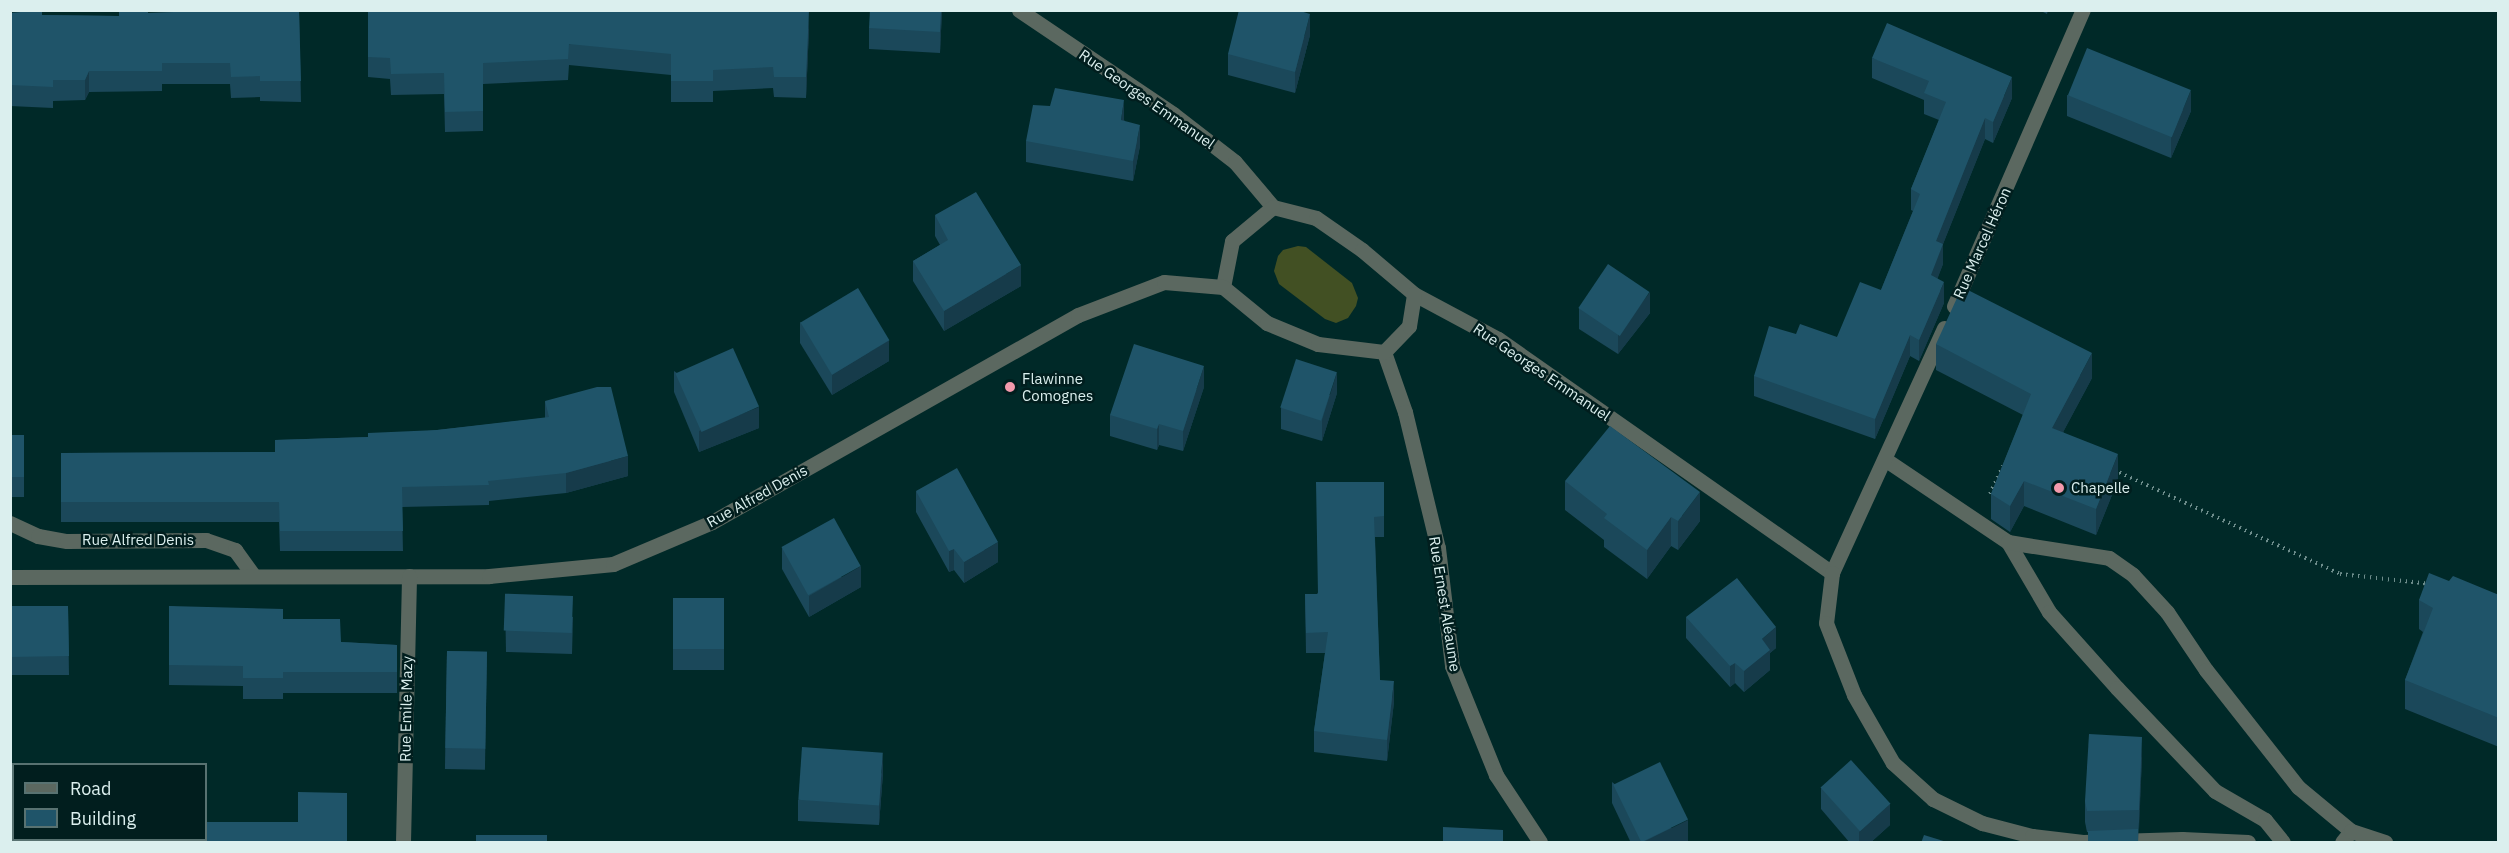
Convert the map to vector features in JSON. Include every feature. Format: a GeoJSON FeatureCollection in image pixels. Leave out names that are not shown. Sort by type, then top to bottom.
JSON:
{"type":"FeatureCollection","features":[{"type":"Feature","properties":{"kind":"street","name":"Rue Georges Emmanuel"},"geometry":{"type":"LineString","coordinates":[[1019,10],[1173,114],[1227,155],[1273,207],[1316,218],[1362,250],[1414,294],[1498,339],[1832,573]]}},
{"type":"Feature","properties":{"kind":"street","name":"Rue Marcel Héron"},"geometry":{"type":"LineString","coordinates":[[2084,10],[1886,460],[1832,573],[1826,623],[1854,695],[1893,763],[1933,798],[1982,823],[2032,836],[2083,842],[2182,839],[2248,843]]}},
{"type":"Feature","properties":{"kind":"street"},"geometry":{"type":"LineString","coordinates":[[1273,207],[1232,241],[1223,287],[1268,323],[1318,344],[1384,352],[1409,326],[1414,294]]}},
{"type":"Feature","properties":{"kind":"street","name":"Rue Alfred Denis"},"geometry":{"type":"LineString","coordinates":[[10,577],[489,576],[613,564],[712,522],[1078,315],[1164,282],[1223,287]]}},
{"type":"Feature","properties":{"kind":"street","name":"Rue Ernest Aléaume"},"geometry":{"type":"LineString","coordinates":[[1384,352],[1405,412],[1438,548],[1452,666],[1496,775],[1540,843]]}},
{"type":"Feature","properties":{"kind":"street"},"geometry":{"type":"LineString","coordinates":[[1886,460],[2008,542],[2109,558],[2133,575],[2167,612],[2206,670],[2298,787],[2346,837],[2385,843]]}},
{"type":"Feature","properties":{"kind":"street","name":"Rue Alfred Denis"},"geometry":{"type":"LineString","coordinates":[[10,523],[38,536],[67,541],[214,542],[235,550],[254,576]]}},
{"type":"Feature","properties":{"kind":"street"},"geometry":{"type":"LineString","coordinates":[[2008,542],[2049,612],[2117,688],[2215,791],[2265,820],[2283,843]]}},
{"type":"Feature","properties":{"kind":"street","name":"Rue Emile Mazy"},"geometry":{"type":"LineString","coordinates":[[403,843],[409,576]]}},
{"type":"Feature","properties":{"kind":"path"},"geometry":{"type":"LineString","coordinates":[[1977,521],[2006,458]]}},
{"type":"Feature","properties":{"kind":"path"},"geometry":{"type":"LineString","coordinates":[[2106,466],[2340,574],[2425,581],[2436,585]]}},
{"type":"Feature","properties":{"kind":"green space"},"geometry":{"type":"Polygon","coordinates":[[[1298,246],[1306,247],[1352,283],[1358,298],[1348,318],[1336,323],[1325,319],[1279,284],[1274,271],[1278,256],[1283,250],[1298,246]]]}},
{"type":"Feature","properties":{"kind":"building"},"geometry":{"type":"Polygon","coordinates":[[[42,10],[42,15],[119,16],[119,10],[148,10],[148,13],[299,10],[301,81],[260,81],[260,76],[231,77],[230,63],[162,63],[162,71],[89,71],[85,80],[53,80],[53,87],[10,85],[10,13],[42,10]]]}},
{"type":"Feature","properties":{"kind":"building"},"geometry":{"type":"Polygon","coordinates":[[[368,10],[809,10],[806,77],[774,77],[773,67],[713,70],[713,81],[671,81],[671,54],[569,44],[568,59],[483,63],[483,111],[445,112],[444,73],[391,74],[390,58],[368,57],[368,10]]]}},
{"type":"Feature","properties":{"kind":"building"},"geometry":{"type":"Polygon","coordinates":[[[870,10],[941,10],[940,32],[869,28],[870,10]]]}},
{"type":"Feature","properties":{"kind":"building"},"geometry":{"type":"Polygon","coordinates":[[[1239,10],[1297,10],[1310,14],[1295,72],[1228,54],[1239,10]]]}},
{"type":"Feature","properties":{"kind":"building"},"geometry":{"type":"Polygon","coordinates":[[[1887,23],[2012,77],[1993,122],[1985,118],[1936,241],[1943,244],[1931,275],[1944,282],[1919,340],[1910,335],[1875,419],[1754,376],[1769,326],[1796,334],[1800,324],[1837,337],[1860,282],[1881,290],[1920,194],[1911,189],[1946,102],[1924,93],[1929,81],[1872,58],[1887,23]]]}},
{"type":"Feature","properties":{"kind":"building"},"geometry":{"type":"Polygon","coordinates":[[[2087,48],[2191,90],[2172,137],[2068,95],[2087,48]]]}},
{"type":"Feature","properties":{"kind":"building"},"geometry":{"type":"Polygon","coordinates":[[[1055,88],[1124,100],[1121,120],[1140,125],[1133,161],[1026,141],[1033,105],[1050,106],[1055,88]]]}},
{"type":"Feature","properties":{"kind":"building"},"geometry":{"type":"Polygon","coordinates":[[[976,192],[1021,265],[944,311],[913,261],[948,240],[935,215],[976,192]]]}},
{"type":"Feature","properties":{"kind":"building"},"geometry":{"type":"Polygon","coordinates":[[[1608,264],[1649,292],[1620,336],[1578,308],[1608,264]]]}},
{"type":"Feature","properties":{"kind":"building"},"geometry":{"type":"Polygon","coordinates":[[[1962,287],[2092,353],[2052,428],[2118,454],[2096,509],[2024,481],[2010,506],[1991,494],[2031,394],[1936,344],[1962,287]]]}},
{"type":"Feature","properties":{"kind":"building"},"geometry":{"type":"Polygon","coordinates":[[[858,288],[889,340],[832,375],[801,323],[858,288]]]}},
{"type":"Feature","properties":{"kind":"building"},"geometry":{"type":"Polygon","coordinates":[[[1134,344],[1204,366],[1183,431],[1159,424],[1157,429],[1110,415],[1134,344]]]}},
{"type":"Feature","properties":{"kind":"building"},"geometry":{"type":"Polygon","coordinates":[[[733,348],[759,406],[701,432],[675,374],[733,348]]]}},
{"type":"Feature","properties":{"kind":"building"},"geometry":{"type":"Polygon","coordinates":[[[1296,359],[1337,372],[1321,421],[1280,408],[1296,359]]]}},
{"type":"Feature","properties":{"kind":"building"},"geometry":{"type":"Polygon","coordinates":[[[597,387],[611,387],[628,456],[566,473],[488,481],[489,485],[402,487],[403,531],[280,531],[279,502],[61,502],[61,453],[275,452],[275,440],[368,437],[368,433],[437,430],[549,417],[545,401],[597,387]]]}},
{"type":"Feature","properties":{"kind":"building"},"geometry":{"type":"Polygon","coordinates":[[[1610,426],[1700,492],[1678,521],[1671,517],[1647,550],[1604,518],[1607,514],[1565,481],[1610,426]]]}},
{"type":"Feature","properties":{"kind":"building"},"geometry":{"type":"Polygon","coordinates":[[[10,435],[24,435],[24,477],[10,477],[10,435]]]}},
{"type":"Feature","properties":{"kind":"building"},"geometry":{"type":"Polygon","coordinates":[[[957,468],[998,542],[964,562],[954,549],[949,551],[916,491],[957,468]]]}},
{"type":"Feature","properties":{"kind":"building"},"geometry":{"type":"Polygon","coordinates":[[[1316,482],[1384,482],[1384,516],[1374,517],[1380,680],[1394,681],[1387,740],[1314,731],[1328,632],[1306,633],[1305,594],[1318,594],[1316,482]]]}},
{"type":"Feature","properties":{"kind":"building"},"geometry":{"type":"Polygon","coordinates":[[[834,518],[861,566],[808,595],[782,547],[834,518]]]}},
{"type":"Feature","properties":{"kind":"building"},"geometry":{"type":"Polygon","coordinates":[[[2429,573],[2449,581],[2453,576],[2499,595],[2499,718],[2405,680],[2433,608],[2419,600],[2429,573]]]}},
{"type":"Feature","properties":{"kind":"building"},"geometry":{"type":"Polygon","coordinates":[[[1737,578],[1776,627],[1762,639],[1770,650],[1744,671],[1735,663],[1730,666],[1686,617],[1737,578]]]}},
{"type":"Feature","properties":{"kind":"building"},"geometry":{"type":"Polygon","coordinates":[[[505,594],[573,596],[572,633],[504,631],[505,594]]]}},
{"type":"Feature","properties":{"kind":"building"},"geometry":{"type":"Polygon","coordinates":[[[10,596],[11,606],[68,606],[69,656],[10,657],[10,596]]]}},
{"type":"Feature","properties":{"kind":"building"},"geometry":{"type":"Polygon","coordinates":[[[673,598],[724,598],[724,649],[673,649],[673,598]]]}},
{"type":"Feature","properties":{"kind":"building"},"geometry":{"type":"Polygon","coordinates":[[[169,606],[283,609],[283,619],[340,619],[341,642],[397,645],[397,672],[283,672],[283,678],[243,678],[243,666],[169,665],[169,606]]]}},
{"type":"Feature","properties":{"kind":"building"},"geometry":{"type":"Polygon","coordinates":[[[447,651],[487,652],[485,749],[445,748],[447,651]]]}},
{"type":"Feature","properties":{"kind":"building"},"geometry":{"type":"Polygon","coordinates":[[[2089,734],[2142,737],[2139,810],[2087,811],[2085,801],[2089,734]]]}},
{"type":"Feature","properties":{"kind":"building"},"geometry":{"type":"Polygon","coordinates":[[[802,747],[883,753],[879,806],[798,800],[802,747]]]}},
{"type":"Feature","properties":{"kind":"building"},"geometry":{"type":"Polygon","coordinates":[[[1851,760],[1890,804],[1860,831],[1821,787],[1851,760]]]}},
{"type":"Feature","properties":{"kind":"building"},"geometry":{"type":"Polygon","coordinates":[[[1660,762],[1688,820],[1641,842],[1613,785],[1660,762]]]}},
{"type":"Feature","properties":{"kind":"building"},"geometry":{"type":"Polygon","coordinates":[[[298,792],[347,793],[347,843],[127,843],[127,841],[207,841],[207,822],[298,822],[298,792]]]}},
{"type":"Feature","properties":{"kind":"building"},"geometry":{"type":"Polygon","coordinates":[[[1443,827],[1503,830],[1503,843],[1443,843],[1443,827]]]}},
{"type":"Feature","properties":{"kind":"building"},"geometry":{"type":"Polygon","coordinates":[[[2138,829],[2138,843],[2088,843],[2088,831],[2138,829]]]}},
{"type":"Feature","properties":{"kind":"building"},"geometry":{"type":"Polygon","coordinates":[[[476,835],[547,835],[547,842],[476,842],[476,835]]]}},
{"type":"Feature","properties":{"kind":"building"},"geometry":{"type":"Polygon","coordinates":[[[1924,835],[1950,843],[1921,843],[1924,835]]]}},
{"type":"Feature","properties":{"kind":"place","name":"Flawinne Comognes"},"geometry":{"type":"Point","coordinates":[1010,387]}},
{"type":"Feature","properties":{"kind":"place","name":"Chapelle"},"geometry":{"type":"Point","coordinates":[2059,488]}}]}
